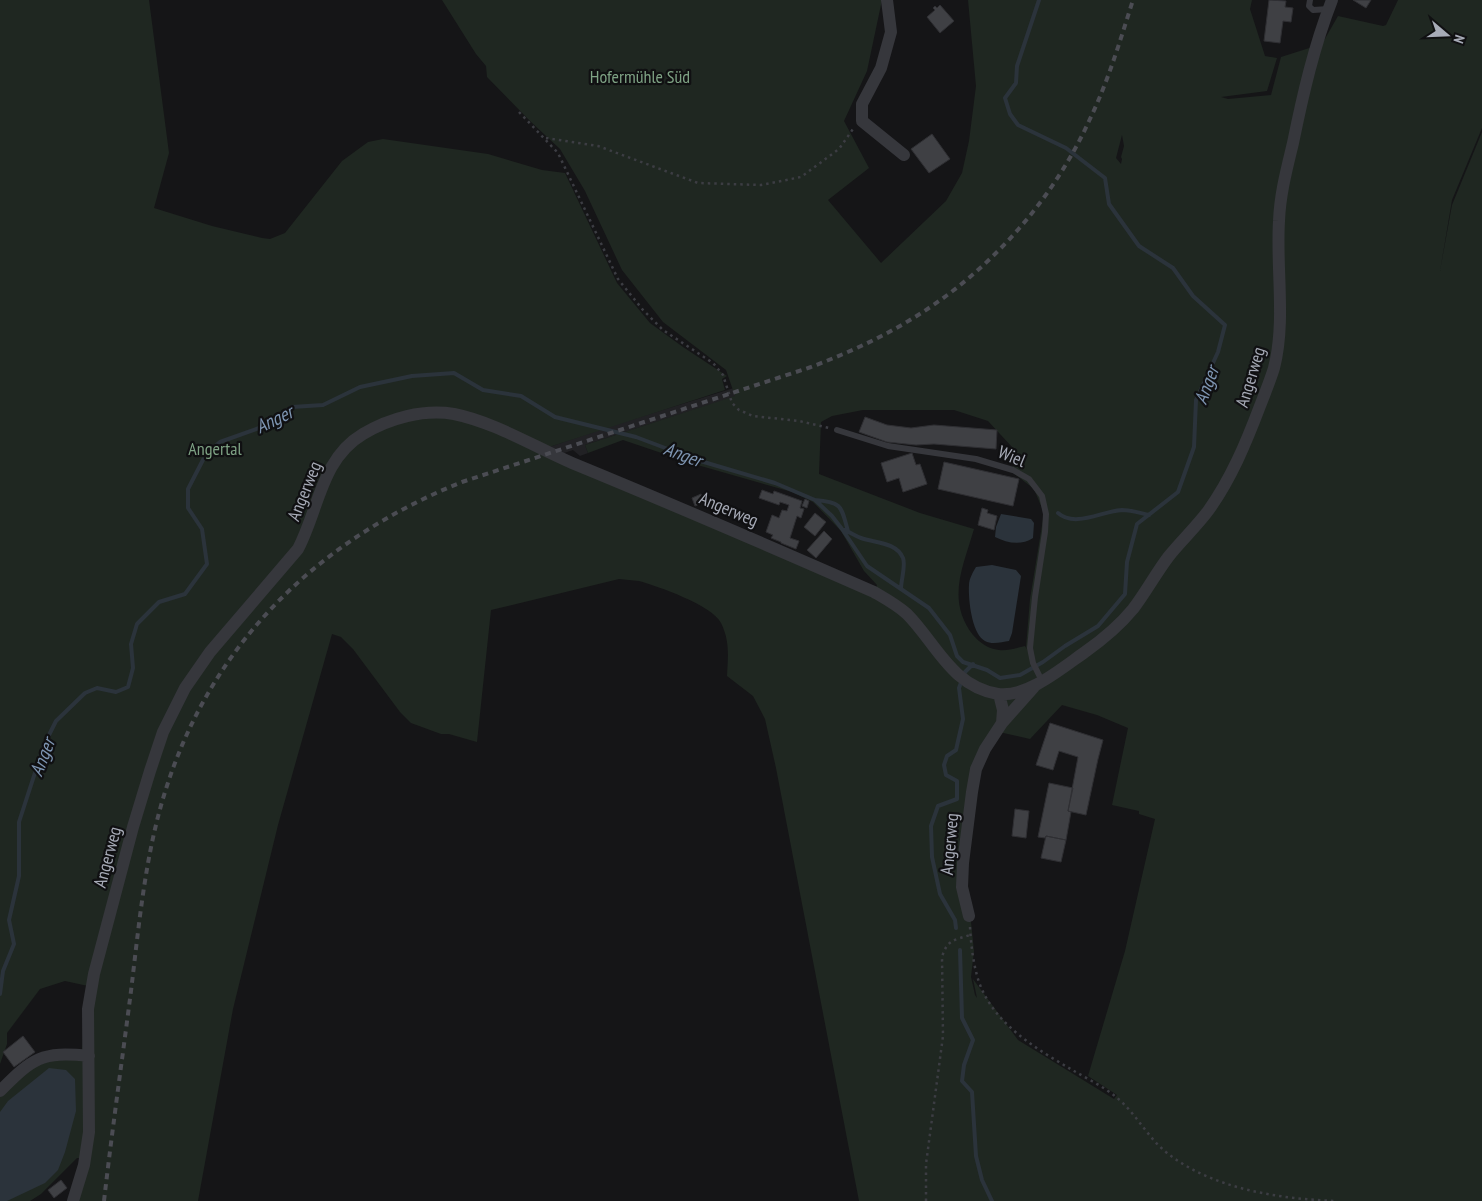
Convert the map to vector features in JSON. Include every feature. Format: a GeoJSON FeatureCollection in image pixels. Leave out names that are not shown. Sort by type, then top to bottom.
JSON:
{"type":"FeatureCollection","features":[{"type":"Feature","properties":{"kind":"street"},"geometry":{"type":"LineString","coordinates":[[887,0],[891,32],[881,68],[862,104],[862,121],[904,155]]}},
{"type":"Feature","properties":{"kind":"street","name":"Angerweg"},"geometry":{"type":"LineString","coordinates":[[73,1201],[84,1165],[89,1132],[88,1008],[94,974],[133,827],[163,732],[186,688],[210,652],[298,549],[306,535],[328,472],[344,448],[362,434],[383,423],[412,415],[438,413],[477,420],[550,453],[737,531],[874,592],[895,604],[908,616],[954,672],[968,682],[1000,694],[1016,693],[1039,681],[1101,641],[1131,612],[1169,556],[1206,514],[1234,470],[1273,370],[1277,354],[1280,336],[1279,218],[1305,84],[1330,4]]}},
{"type":"Feature","properties":{"kind":"street","name":"Angerweg"},"geometry":{"type":"LineString","coordinates":[[968,916],[962,887],[976,769],[1002,723],[1039,681]]}},
{"type":"Feature","properties":{"kind":"street"},"geometry":{"type":"LineString","coordinates":[[1000,694],[1003,710],[1002,723]]}},
{"type":"Feature","properties":{"kind":"street"},"geometry":{"type":"LineString","coordinates":[[0,1091],[16,1074],[35,1060],[50,1055],[89,1056]]}},
{"type":"Feature","properties":{"kind":"lane"},"geometry":{"type":"LineString","coordinates":[[1310,0],[1309,6],[1313,10],[1330,4]]}},
{"type":"Feature","properties":{"kind":"lane","name":"Wiel"},"geometry":{"type":"LineString","coordinates":[[838,430],[888,446],[976,459],[1013,470],[1029,479],[1042,496],[1046,514],[1030,648],[1039,681]]}},
{"type":"Feature","properties":{"kind":"path"},"geometry":{"type":"LineString","coordinates":[[518,112],[558,153],[618,279],[643,310],[663,330],[713,363],[723,375],[732,403],[739,410],[753,416],[815,423],[838,430]]}},
{"type":"Feature","properties":{"kind":"path"},"geometry":{"type":"LineString","coordinates":[[545,138],[598,146],[698,183],[760,185],[800,177],[838,148],[858,122],[862,121]]}},
{"type":"Feature","properties":{"kind":"path"},"geometry":{"type":"LineString","coordinates":[[968,916],[972,950],[979,981],[991,1006],[1000,1017],[1033,1046],[1116,1096],[1166,1152],[1185,1165],[1230,1184],[1261,1193],[1304,1200],[1336,1201]]}},
{"type":"Feature","properties":{"kind":"path"},"geometry":{"type":"LineString","coordinates":[[926,1201],[926,1164],[942,1036],[942,957],[946,946],[954,940],[970,935]]}},
{"type":"Feature","properties":{"kind":"shaded area"},"geometry":{"type":"Polygon","coordinates":[[[792,370],[794,378],[585,445],[588,453],[580,456],[573,450],[430,499],[387,521],[349,546],[306,579],[273,612],[217,686],[197,721],[170,786],[158,830],[151,867],[108,1201],[100,1201],[129,967],[143,865],[150,830],[162,785],[190,716],[208,682],[236,643],[299,574],[341,540],[382,513],[426,491],[460,477],[614,425],[792,370]]]}},
{"type":"Feature","properties":{"kind":"shaded area"},"geometry":{"type":"Polygon","coordinates":[[[1001,514],[1031,519],[1034,523],[1033,538],[1024,542],[1014,543],[995,537],[996,527],[1001,514]]]}},
{"type":"Feature","properties":{"kind":"shaded area"},"geometry":{"type":"Polygon","coordinates":[[[992,565],[1016,570],[1021,576],[1009,641],[994,643],[985,641],[977,632],[970,607],[969,591],[972,573],[976,567],[992,565]]]}},
{"type":"Feature","properties":{"kind":"shaded area"},"geometry":{"type":"Polygon","coordinates":[[[49,1068],[66,1070],[75,1079],[76,1111],[65,1152],[58,1170],[45,1183],[7,1201],[0,1201],[0,1112],[8,1101],[49,1068]]]}},
{"type":"Feature","properties":{"kind":"green space","name":"Angertal"},"geometry":{"type":"Polygon","coordinates":[[[0,0],[149,0],[169,153],[154,208],[212,226],[270,239],[285,233],[342,161],[368,142],[383,139],[488,154],[542,170],[565,173],[617,283],[650,323],[727,376],[722,379],[725,390],[543,449],[875,591],[877,585],[864,571],[841,531],[813,502],[792,492],[694,464],[623,440],[588,453],[585,445],[735,396],[726,370],[663,322],[622,270],[585,191],[560,149],[487,77],[486,66],[476,54],[442,0],[882,0],[867,71],[844,121],[869,168],[828,200],[881,263],[946,201],[962,173],[969,141],[976,86],[968,0],[1252,0],[1250,9],[1265,56],[1277,58],[1267,91],[1221,97],[1228,99],[1271,95],[1281,57],[1322,44],[1338,16],[1383,26],[1386,25],[1398,0],[1482,0],[1482,128],[1452,200],[1440,271],[1452,205],[1482,132],[1482,1201],[859,1201],[765,719],[753,696],[727,676],[727,642],[724,630],[716,616],[696,603],[670,592],[639,581],[619,579],[491,610],[477,742],[449,734],[441,734],[411,723],[400,712],[353,649],[341,637],[332,634],[278,825],[233,1009],[198,1201],[76,1201],[87,1158],[77,1158],[41,1194],[30,1201],[0,1201],[0,1089],[23,1070],[82,1051],[88,986],[65,981],[40,989],[7,1033],[7,1044],[0,1064],[0,0]],[[1122,135],[1116,158],[1121,164],[1124,146],[1122,135]],[[863,410],[832,416],[821,422],[819,474],[920,513],[974,529],[959,583],[960,609],[965,622],[975,638],[988,647],[1002,650],[1025,646],[1028,651],[1026,647],[1030,599],[1044,513],[1034,489],[1012,472],[1015,452],[1012,447],[988,421],[954,410],[863,410]],[[1062,705],[1030,739],[999,732],[978,772],[965,864],[974,951],[971,977],[975,995],[977,998],[973,979],[1018,1040],[1114,1099],[1117,1095],[1088,1076],[1125,951],[1155,819],[1139,814],[1139,811],[1112,805],[1128,728],[1097,715],[1062,705]]]}},
{"type":"Feature","properties":{"kind":"building"},"geometry":{"type":"Polygon","coordinates":[[[1269,0],[1286,1],[1285,7],[1293,8],[1291,22],[1283,21],[1280,43],[1264,41],[1269,0]]]}},
{"type":"Feature","properties":{"kind":"building"},"geometry":{"type":"Polygon","coordinates":[[[1353,0],[1371,0],[1366,8],[1353,0]]]}},
{"type":"Feature","properties":{"kind":"building"},"geometry":{"type":"Polygon","coordinates":[[[940,5],[954,21],[940,33],[927,17],[935,10],[933,8],[935,6],[937,8],[940,5]]]}},
{"type":"Feature","properties":{"kind":"building"},"geometry":{"type":"Polygon","coordinates":[[[932,134],[950,159],[929,173],[911,149],[932,134]]]}},
{"type":"Feature","properties":{"kind":"building"},"geometry":{"type":"Polygon","coordinates":[[[865,417],[887,425],[911,428],[934,425],[997,430],[996,449],[887,442],[859,432],[865,417]]]}},
{"type":"Feature","properties":{"kind":"building"},"geometry":{"type":"Polygon","coordinates":[[[912,453],[916,465],[920,464],[927,484],[903,492],[899,478],[887,482],[881,463],[912,453]]]}},
{"type":"Feature","properties":{"kind":"building"},"geometry":{"type":"Polygon","coordinates":[[[944,462],[1019,479],[1013,506],[938,489],[944,462]]]}},
{"type":"Feature","properties":{"kind":"building"},"geometry":{"type":"Polygon","coordinates":[[[762,490],[773,494],[774,491],[802,501],[800,508],[804,509],[801,518],[797,516],[790,538],[799,541],[796,549],[771,538],[773,535],[766,532],[772,515],[779,518],[782,510],[787,511],[789,505],[780,502],[779,505],[759,498],[762,490]]]}},
{"type":"Feature","properties":{"kind":"building"},"geometry":{"type":"Polygon","coordinates":[[[701,494],[704,502],[695,506],[692,498],[701,494]]]}},
{"type":"Feature","properties":{"kind":"building"},"geometry":{"type":"Polygon","coordinates":[[[805,499],[809,501],[807,508],[802,506],[805,499]]]}},
{"type":"Feature","properties":{"kind":"building"},"geometry":{"type":"Polygon","coordinates":[[[982,508],[988,510],[987,513],[997,516],[994,530],[978,525],[982,508]]]}},
{"type":"Feature","properties":{"kind":"building"},"geometry":{"type":"Polygon","coordinates":[[[815,513],[826,522],[815,536],[804,527],[815,513]]]}},
{"type":"Feature","properties":{"kind":"building"},"geometry":{"type":"Polygon","coordinates":[[[824,531],[832,539],[816,558],[807,550],[824,531]]]}},
{"type":"Feature","properties":{"kind":"building"},"geometry":{"type":"Polygon","coordinates":[[[1050,723],[1103,740],[1086,815],[1068,811],[1078,757],[1059,751],[1053,770],[1036,765],[1050,723]]]}},
{"type":"Feature","properties":{"kind":"building"},"geometry":{"type":"Polygon","coordinates":[[[1049,783],[1073,788],[1068,811],[1071,812],[1066,840],[1046,836],[1045,838],[1038,837],[1049,783]]]}},
{"type":"Feature","properties":{"kind":"building"},"geometry":{"type":"Polygon","coordinates":[[[1015,809],[1029,811],[1026,838],[1012,836],[1015,809]]]}},
{"type":"Feature","properties":{"kind":"building"},"geometry":{"type":"Polygon","coordinates":[[[1046,836],[1066,840],[1061,862],[1041,858],[1046,836]]]}},
{"type":"Feature","properties":{"kind":"building"},"geometry":{"type":"Polygon","coordinates":[[[23,1036],[35,1052],[14,1067],[3,1052],[23,1036]]]}},
{"type":"Feature","properties":{"kind":"building"},"geometry":{"type":"Polygon","coordinates":[[[61,1180],[67,1188],[54,1198],[48,1190],[61,1180]]]}},
{"type":"Feature","properties":{"kind":"waterway","name":"Anger"},"geometry":{"type":"LineString","coordinates":[[0,994],[3,971],[14,944],[9,920],[19,876],[19,822],[44,745],[56,721],[85,693],[97,688],[116,692],[128,687],[133,668],[131,644],[137,624],[159,602],[185,594],[207,564],[202,529],[188,508],[188,489],[206,454],[220,442],[259,428],[292,407],[323,405],[360,387],[412,376],[454,373],[483,390],[521,396],[555,417],[636,437],[697,460],[775,483],[815,500],[832,516],[867,566],[929,608],[950,635],[957,656],[963,662],[987,670],[1000,678],[1020,675],[1098,626],[1125,594],[1127,562],[1137,524],[1178,492],[1194,447],[1196,400],[1218,352],[1225,325],[1193,296],[1173,268],[1139,246],[1109,204],[1105,178],[1066,148],[1018,125],[1010,114],[1005,98],[1016,83],[1017,66],[1039,0]]}},
{"type":"Feature","properties":{"kind":"waterway","name":"Anger"},"geometry":{"type":"LineString","coordinates":[[815,500],[836,504],[842,511],[848,531]]}},
{"type":"Feature","properties":{"kind":"waterway"},"geometry":{"type":"LineString","coordinates":[[1058,513],[1072,519],[1089,518],[1122,510],[1149,515]]}},
{"type":"Feature","properties":{"kind":"waterway","name":"Anger"},"geometry":{"type":"LineString","coordinates":[[844,530],[861,538],[890,546],[900,553],[904,565],[901,589]]}},
{"type":"Feature","properties":{"kind":"waterway"},"geometry":{"type":"LineString","coordinates":[[956,928],[955,920],[940,894],[932,857],[931,826],[938,806],[957,799],[957,781],[946,775],[944,765],[947,756],[956,750],[963,719],[959,688],[965,672],[973,664]]}},
{"type":"Feature","properties":{"kind":"waterway"},"geometry":{"type":"LineString","coordinates":[[960,950],[962,1018],[973,1040],[964,1065],[962,1081],[972,1092],[976,1156],[982,1180],[992,1201]]}},
{"type":"Feature","properties":{"kind":"railway"},"geometry":{"type":"LineString","coordinates":[[104,1201],[144,891],[158,816],[185,738],[211,689],[241,643],[277,602],[317,566],[362,534],[410,506],[462,482],[811,367],[886,334],[938,302],[991,258],[1014,234],[1056,180],[1074,151],[1096,106],[1133,0]]}},
{"type":"Feature","properties":{"kind":"park label","name":"Hofermühle Süd"},"geometry":{"type":"Point","coordinates":[640,76]}}]}
